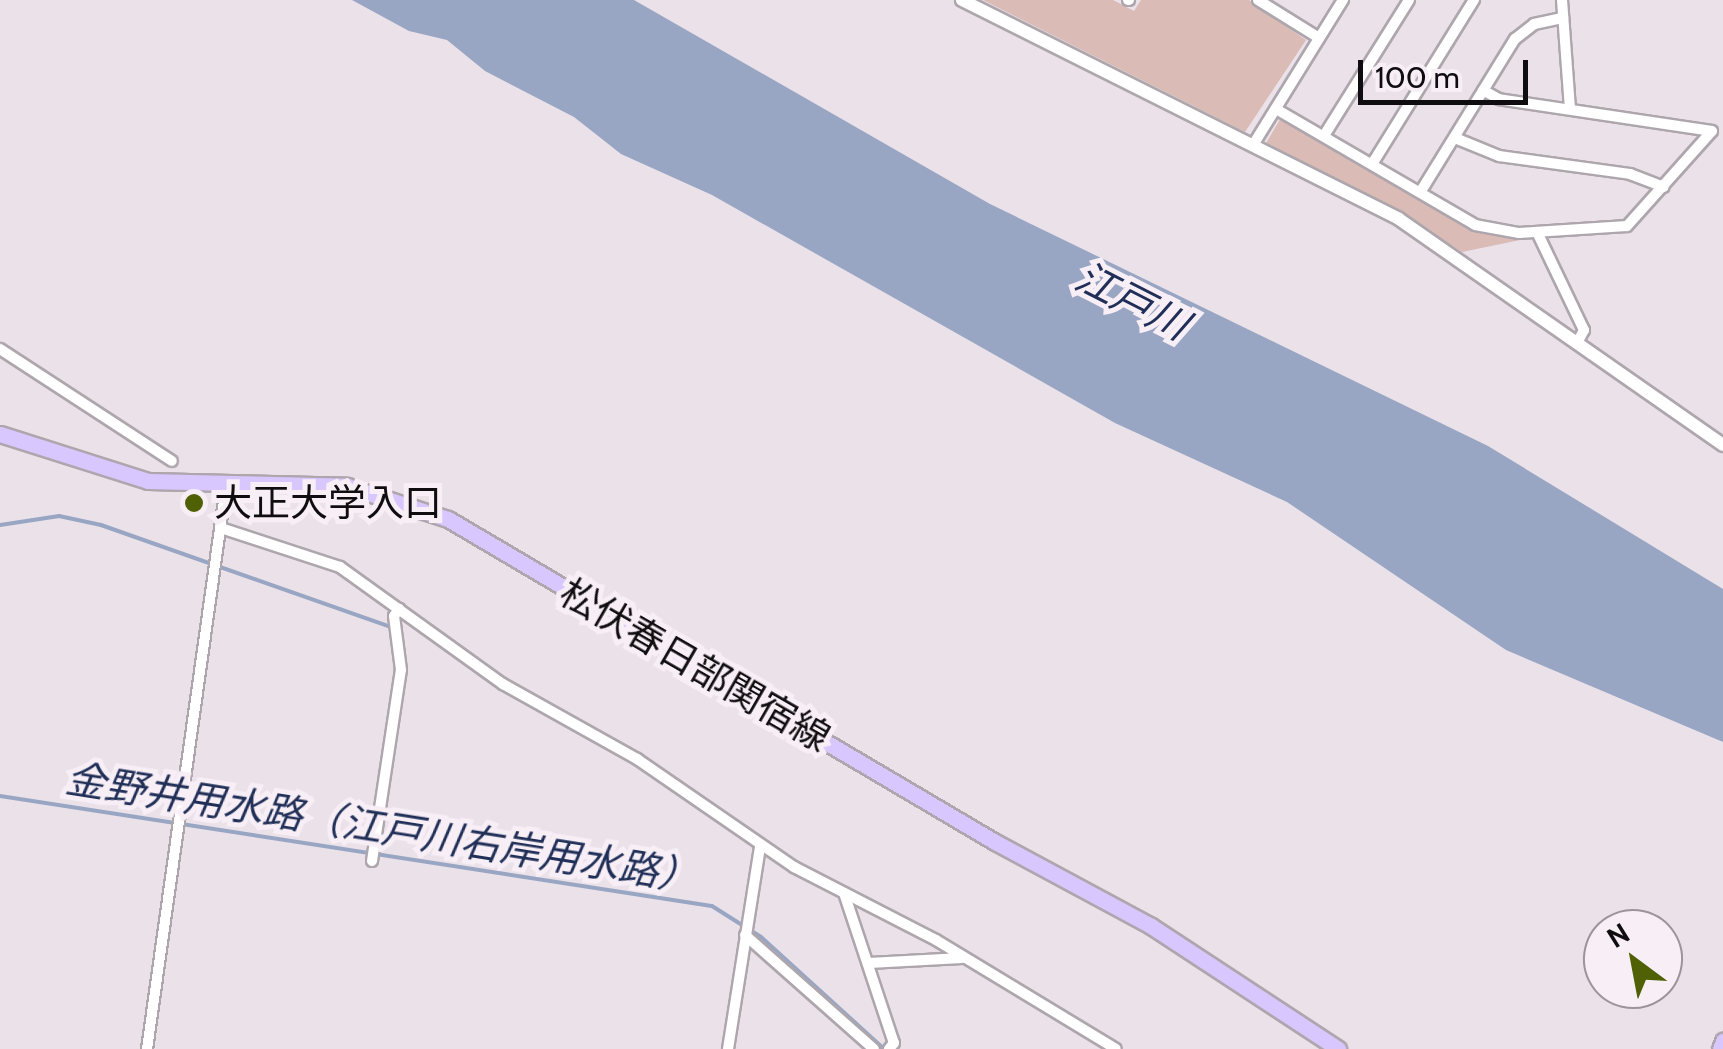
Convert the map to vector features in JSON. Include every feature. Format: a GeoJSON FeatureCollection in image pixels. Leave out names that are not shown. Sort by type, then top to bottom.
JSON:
{"type":"FeatureCollection","features":[{"type":"Feature","properties":{"kind":"main road","name":"松伏春日部関宿線"},"geometry":{"type":"LineString","coordinates":[[0,434],[148,480],[226,486],[347,486],[448,518],[995,842],[1151,926],[1338,1049]]}},
{"type":"Feature","properties":{"kind":"main road"},"geometry":{"type":"LineString","coordinates":[[1720,1049],[1723,1040]]}},
{"type":"Feature","properties":{"kind":"street"},"geometry":{"type":"LineString","coordinates":[[962,0],[1399,218],[1723,445]]}},
{"type":"Feature","properties":{"kind":"street"},"geometry":{"type":"LineString","coordinates":[[1254,145],[1343,0]]}},
{"type":"Feature","properties":{"kind":"street"},"geometry":{"type":"LineString","coordinates":[[1325,134],[1409,0]]}},
{"type":"Feature","properties":{"kind":"street"},"geometry":{"type":"LineString","coordinates":[[1374,161],[1474,0]]}},
{"type":"Feature","properties":{"kind":"street"},"geometry":{"type":"LineString","coordinates":[[1562,0],[1570,109]]}},
{"type":"Feature","properties":{"kind":"street"},"geometry":{"type":"LineString","coordinates":[[1264,2],[1319,38]]}},
{"type":"Feature","properties":{"kind":"street"},"geometry":{"type":"LineString","coordinates":[[1421,191],[1526,29],[1563,18]]}},
{"type":"Feature","properties":{"kind":"street"},"geometry":{"type":"LineString","coordinates":[[1276,108],[1374,161],[1474,224],[1537,232],[1627,226],[1712,130],[1570,109],[1483,90]]}},
{"type":"Feature","properties":{"kind":"street"},"geometry":{"type":"LineString","coordinates":[[1455,138],[1498,156],[1630,174],[1664,187]]}},
{"type":"Feature","properties":{"kind":"street"},"geometry":{"type":"LineString","coordinates":[[1537,232],[1584,330],[1578,344]]}},
{"type":"Feature","properties":{"kind":"street"},"geometry":{"type":"LineString","coordinates":[[0,349],[172,461]]}},
{"type":"Feature","properties":{"kind":"street"},"geometry":{"type":"LineString","coordinates":[[147,1049],[226,486]]}},
{"type":"Feature","properties":{"kind":"street"},"geometry":{"type":"LineString","coordinates":[[221,528],[312,554],[399,609],[503,684],[637,759],[760,846],[964,958],[1116,1049]]}},
{"type":"Feature","properties":{"kind":"street"},"geometry":{"type":"LineString","coordinates":[[373,856],[400,670],[394,616],[399,609]]}},
{"type":"Feature","properties":{"kind":"street"},"geometry":{"type":"LineString","coordinates":[[728,1049],[760,846]]}},
{"type":"Feature","properties":{"kind":"street"},"geometry":{"type":"LineString","coordinates":[[844,894],[868,962],[890,1048]]}},
{"type":"Feature","properties":{"kind":"street"},"geometry":{"type":"LineString","coordinates":[[745,934],[874,1049]]}},
{"type":"Feature","properties":{"kind":"street"},"geometry":{"type":"LineString","coordinates":[[868,962],[964,958]]}},
{"type":"Feature","properties":{"kind":"shaded area"},"geometry":{"type":"Polygon","coordinates":[[[983,0],[1113,0],[1134,11],[1141,0],[1249,0],[1306,40],[1245,132],[983,0]]]}},
{"type":"Feature","properties":{"kind":"shaded area"},"geometry":{"type":"Polygon","coordinates":[[[1282,116],[1472,229],[1525,239],[1462,252],[1379,200],[1266,143],[1282,116]]]}},
{"type":"Feature","properties":{"kind":"water","name":"江戸川"},"geometry":{"type":"Polygon","coordinates":[[[352,0],[634,0],[990,204],[1488,446],[1723,589],[1723,742],[1506,650],[1287,502],[1115,423],[712,195],[621,154],[574,117],[485,71],[447,40],[409,31],[352,0]]]}},
{"type":"Feature","properties":{"kind":"waterway"},"geometry":{"type":"LineString","coordinates":[[0,525],[59,516],[101,525],[399,630],[406,668],[379,847]]}},
{"type":"Feature","properties":{"kind":"waterway","name":"金野井用水路（江戸川右岸用水路）"},"geometry":{"type":"LineString","coordinates":[[0,796],[712,906],[761,937],[884,1049]]}},
{"type":"Feature","properties":{"kind":"place","name":"大正大学入口"},"geometry":{"type":"Point","coordinates":[194,503]}}]}
